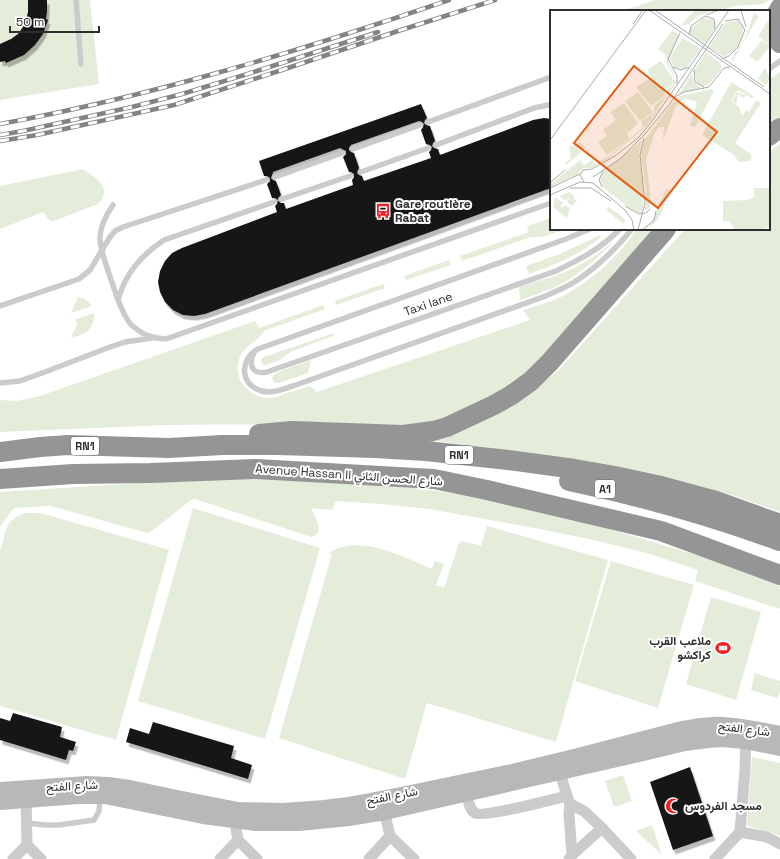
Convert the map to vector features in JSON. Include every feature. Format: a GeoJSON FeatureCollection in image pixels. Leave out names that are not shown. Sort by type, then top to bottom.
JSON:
{"type":"FeatureCollection","features":[{"type":"Feature","properties":{"kind":"highway"},"geometry":{"type":"LineString","coordinates":[[770,135],[780,128]]}},
{"type":"Feature","properties":{"kind":"highway","name":"RN1"},"geometry":{"type":"LineString","coordinates":[[130,447],[166,441],[292,431],[403,435],[433,431],[447,426],[494,405],[531,381],[566,344],[665,230]]}},
{"type":"Feature","properties":{"kind":"highway"},"geometry":{"type":"LineString","coordinates":[[0,440],[40,447]]}},
{"type":"Feature","properties":{"kind":"highway","name":"Avenue Hassan II شارع الحسن الثاني"},"geometry":{"type":"LineString","coordinates":[[0,452],[40,447],[68,446],[169,448],[222,445],[278,445],[426,451],[508,460],[615,476],[657,485],[716,501],[780,524]]}},
{"type":"Feature","properties":{"kind":"highway","name":"A1"},"geometry":{"type":"LineString","coordinates":[[426,451],[636,496],[739,526],[780,541]]}},
{"type":"Feature","properties":{"kind":"highway","name":"Avenue Hassan II شارع الحسن الثاني"},"geometry":{"type":"LineString","coordinates":[[0,479],[73,474],[256,469],[434,479],[661,531],[780,575]]}},
{"type":"Feature","properties":{"kind":"highway","name":"A1"},"geometry":{"type":"LineString","coordinates":[[434,479],[487,482],[628,510],[703,532],[780,561]]}},
{"type":"Feature","properties":{"kind":"street","name":"شارع الفتح"},"geometry":{"type":"LineString","coordinates":[[0,802],[26,794],[98,784],[119,786],[151,799],[203,816],[238,815],[256,823],[299,823],[349,818],[384,806],[512,772],[559,767],[685,743],[722,739],[746,734],[780,734]]}},
{"type":"Feature","properties":{"kind":"street","name":"شارع الفتح"},"geometry":{"type":"LineString","coordinates":[[746,734],[780,748]]}},
{"type":"Feature","properties":{"kind":"street"},"geometry":{"type":"LineString","coordinates":[[715,859],[740,832],[745,770],[746,734]]}},
{"type":"Feature","properties":{"kind":"street","name":"شارع الفتح"},"geometry":{"type":"LineString","coordinates":[[384,806],[467,794],[559,767]]}},
{"type":"Feature","properties":{"kind":"street"},"geometry":{"type":"LineString","coordinates":[[559,767],[569,800],[570,857]]}},
{"type":"Feature","properties":{"kind":"street","name":"شارع الفتح"},"geometry":{"type":"LineString","coordinates":[[0,790],[26,794],[151,799]]}},
{"type":"Feature","properties":{"kind":"street"},"geometry":{"type":"LineString","coordinates":[[13,859],[27,845],[26,794]]}},
{"type":"Feature","properties":{"kind":"street"},"geometry":{"type":"LineString","coordinates":[[467,794],[471,809],[479,815],[569,800],[584,811],[602,828],[631,859]]}},
{"type":"Feature","properties":{"kind":"street"},"geometry":{"type":"LineString","coordinates":[[384,806],[390,836],[414,859]]}},
{"type":"Feature","properties":{"kind":"street"},"geometry":{"type":"LineString","coordinates":[[238,815],[236,829],[238,840],[257,859]]}},
{"type":"Feature","properties":{"kind":"street"},"geometry":{"type":"LineString","coordinates":[[570,857],[602,828]]}},
{"type":"Feature","properties":{"kind":"street"},"geometry":{"type":"LineString","coordinates":[[740,832],[767,837],[780,844]]}},
{"type":"Feature","properties":{"kind":"street"},"geometry":{"type":"LineString","coordinates":[[369,859],[390,836]]}},
{"type":"Feature","properties":{"kind":"street"},"geometry":{"type":"LineString","coordinates":[[220,859],[238,840]]}},
{"type":"Feature","properties":{"kind":"street"},"geometry":{"type":"LineString","coordinates":[[27,845],[41,859]]}},
{"type":"Feature","properties":{"kind":"lane"},"geometry":{"type":"LineString","coordinates":[[76,0],[81,64]]}},
{"type":"Feature","properties":{"kind":"lane"},"geometry":{"type":"LineString","coordinates":[[770,69],[780,62]]}},
{"type":"Feature","properties":{"kind":"lane"},"geometry":{"type":"LineString","coordinates":[[428,122],[550,77]]}},
{"type":"Feature","properties":{"kind":"lane"},"geometry":{"type":"LineString","coordinates":[[436,145],[534,108],[550,105]]}},
{"type":"Feature","properties":{"kind":"lane"},"geometry":{"type":"LineString","coordinates":[[353,149],[420,125]]}},
{"type":"Feature","properties":{"kind":"lane"},"geometry":{"type":"LineString","coordinates":[[361,172],[428,148]]}},
{"type":"Feature","properties":{"kind":"lane"},"geometry":{"type":"LineString","coordinates":[[274,177],[342,153]]}},
{"type":"Feature","properties":{"kind":"lane"},"geometry":{"type":"LineString","coordinates":[[282,199],[350,176]]}},
{"type":"Feature","properties":{"kind":"lane"},"geometry":{"type":"LineString","coordinates":[[0,306],[79,278],[90,270],[115,231],[123,227],[266,180]]}},
{"type":"Feature","properties":{"kind":"lane"},"geometry":{"type":"LineString","coordinates":[[118,298],[126,279],[135,266],[153,248],[164,240],[274,202]]}},
{"type":"Feature","properties":{"kind":"lane"},"geometry":{"type":"LineString","coordinates":[[0,383],[20,381],[125,342],[152,338],[166,339],[550,203]]}},
{"type":"Feature","properties":{"kind":"lane"},"geometry":{"type":"LineString","coordinates":[[113,205],[105,217],[100,230],[102,252],[124,313],[130,323],[139,332],[152,338]]}},
{"type":"Feature","properties":{"kind":"lane"},"geometry":{"type":"LineString","coordinates":[[588,230],[255,350],[246,360],[244,367],[248,382],[261,391],[278,391],[558,291],[592,269],[614,250],[631,230]]}},
{"type":"Feature","properties":{"kind":"lane","name":"Taxi lane"},"geometry":{"type":"LineString","coordinates":[[255,350],[252,357],[252,366],[257,372],[267,372],[556,271],[578,260],[619,230]]}},
{"type":"Feature","properties":{"kind":"lane"},"geometry":{"type":"LineString","coordinates":[[27,823],[59,825],[94,820],[99,811],[100,796]]}},
{"type":"Feature","properties":{"kind":"green space"},"geometry":{"type":"Polygon","coordinates":[[[0,0],[90,0],[99,84],[0,100],[0,0]]]}},
{"type":"Feature","properties":{"kind":"green space"},"geometry":{"type":"Polygon","coordinates":[[[655,0],[770,0],[763,4],[735,6],[723,10],[625,10],[655,0]]]}},
{"type":"Feature","properties":{"kind":"green space"},"geometry":{"type":"Polygon","coordinates":[[[780,72],[780,117],[770,124],[770,79],[780,72]]]}},
{"type":"Feature","properties":{"kind":"green space"},"geometry":{"type":"Polygon","coordinates":[[[780,144],[780,512],[735,496],[656,474],[581,460],[431,440],[524,397],[558,371],[684,230],[770,230],[770,151],[780,144]]]}},
{"type":"Feature","properties":{"kind":"green space"},"geometry":{"type":"Polygon","coordinates":[[[83,169],[98,180],[104,188],[104,193],[98,204],[51,222],[43,212],[0,229],[0,186],[83,169]]]}},
{"type":"Feature","properties":{"kind":"green space"},"geometry":{"type":"Polygon","coordinates":[[[550,218],[550,230],[563,230],[543,237],[531,237],[462,261],[460,256],[529,232],[527,226],[550,218]]]}},
{"type":"Feature","properties":{"kind":"green space"},"geometry":{"type":"Polygon","coordinates":[[[636,230],[655,230],[611,282],[518,382],[462,413],[412,427],[283,424],[167,425],[0,432],[0,400],[16,401],[40,396],[255,321],[259,328],[323,305],[325,309],[264,331],[259,338],[243,352],[239,358],[238,365],[238,372],[241,382],[246,388],[257,396],[265,398],[275,397],[310,386],[317,392],[530,320],[523,310],[546,303],[567,294],[599,271],[624,246],[636,230]]]}},
{"type":"Feature","properties":{"kind":"green space"},"geometry":{"type":"Polygon","coordinates":[[[600,235],[601,237],[575,255],[529,274],[526,266],[560,254],[600,235]]]}},
{"type":"Feature","properties":{"kind":"green space"},"geometry":{"type":"Polygon","coordinates":[[[616,240],[591,263],[570,279],[553,288],[520,300],[519,287],[568,271],[591,258],[616,240]]]}},
{"type":"Feature","properties":{"kind":"green space"},"geometry":{"type":"Polygon","coordinates":[[[449,260],[451,265],[406,280],[404,276],[449,260]]]}},
{"type":"Feature","properties":{"kind":"green space"},"geometry":{"type":"Polygon","coordinates":[[[383,284],[385,288],[336,305],[335,301],[383,284]]]}},
{"type":"Feature","properties":{"kind":"green space"},"geometry":{"type":"Polygon","coordinates":[[[78,297],[85,299],[92,306],[71,313],[78,297]]]}},
{"type":"Feature","properties":{"kind":"green space"},"geometry":{"type":"Polygon","coordinates":[[[94,313],[91,327],[81,335],[71,337],[78,323],[74,320],[94,313]]]}},
{"type":"Feature","properties":{"kind":"green space"},"geometry":{"type":"Polygon","coordinates":[[[334,333],[335,335],[290,352],[280,360],[266,365],[263,365],[261,362],[261,359],[264,357],[334,333]]]}},
{"type":"Feature","properties":{"kind":"green space"},"geometry":{"type":"Polygon","coordinates":[[[311,360],[308,373],[279,383],[275,383],[273,381],[272,377],[276,373],[311,360]]]}},
{"type":"Feature","properties":{"kind":"green space"},"geometry":{"type":"Polygon","coordinates":[[[307,479],[462,494],[592,524],[703,557],[780,586],[780,609],[695,581],[698,570],[647,553],[540,529],[429,509],[335,501],[333,510],[311,508],[317,520],[319,529],[315,535],[311,537],[195,499],[191,500],[152,531],[147,533],[51,506],[14,508],[0,527],[0,492],[186,480],[307,479]]]}},
{"type":"Feature","properties":{"kind":"green space"},"geometry":{"type":"Polygon","coordinates":[[[193,508],[320,548],[265,739],[138,701],[193,508]]]}},
{"type":"Feature","properties":{"kind":"green space"},"geometry":{"type":"Polygon","coordinates":[[[26,513],[44,514],[169,550],[116,740],[0,706],[0,549],[10,522],[26,513]]]}},
{"type":"Feature","properties":{"kind":"green space"},"geometry":{"type":"Polygon","coordinates":[[[487,526],[608,560],[556,742],[427,703],[405,779],[279,738],[332,554],[329,553],[341,547],[354,545],[367,546],[395,553],[432,569],[435,561],[444,564],[436,585],[444,588],[459,543],[463,541],[481,546],[487,526]]]}},
{"type":"Feature","properties":{"kind":"green space"},"geometry":{"type":"Polygon","coordinates":[[[611,561],[694,585],[658,708],[575,681],[611,561]]]}},
{"type":"Feature","properties":{"kind":"green space","name":"ملاعب القرب كراكشو"},"geometry":{"type":"Polygon","coordinates":[[[711,597],[761,612],[736,700],[686,684],[711,597]]]}},
{"type":"Feature","properties":{"kind":"green space"},"geometry":{"type":"Polygon","coordinates":[[[755,673],[780,681],[780,692],[778,698],[751,690],[755,673]]]}},
{"type":"Feature","properties":{"kind":"green space"},"geometry":{"type":"Polygon","coordinates":[[[752,757],[780,763],[780,836],[747,826],[752,757]]]}},
{"type":"Feature","properties":{"kind":"green space"},"geometry":{"type":"Polygon","coordinates":[[[623,775],[632,801],[614,807],[605,781],[623,775]]]}},
{"type":"Feature","properties":{"kind":"green space"},"geometry":{"type":"Polygon","coordinates":[[[652,825],[662,855],[636,831],[652,825]]]}},
{"type":"Feature","properties":{"kind":"building"},"geometry":{"type":"Polygon","coordinates":[[[28,0],[47,0],[46,19],[48,20],[43,34],[35,45],[24,55],[6,63],[5,61],[0,62],[0,44],[18,34],[23,27],[28,12],[28,0]]]}},
{"type":"Feature","properties":{"kind":"building","name":"Gare routière Rabat"},"geometry":{"type":"Polygon","coordinates":[[[421,104],[427,118],[424,123],[430,126],[435,141],[432,146],[438,149],[440,155],[533,120],[544,118],[550,119],[550,188],[205,314],[194,316],[183,315],[173,310],[165,302],[160,292],[158,282],[160,271],[165,261],[172,253],[182,248],[277,212],[275,206],[278,200],[272,198],[267,184],[270,181],[270,178],[264,176],[259,161],[421,104]],[[419,121],[351,145],[349,150],[354,153],[359,168],[357,173],[362,176],[364,181],[431,158],[429,152],[432,147],[426,144],[421,130],[424,124],[419,121]],[[340,148],[273,172],[271,178],[276,181],[281,195],[278,198],[278,201],[284,203],[286,209],[353,185],[352,180],[354,174],[349,172],[343,157],[346,154],[346,151],[340,148]]]}},
{"type":"Feature","properties":{"kind":"building"},"geometry":{"type":"Polygon","coordinates":[[[13,713],[62,727],[60,737],[76,742],[73,751],[69,750],[66,760],[0,740],[0,718],[10,721],[13,713]]]}},
{"type":"Feature","properties":{"kind":"building"},"geometry":{"type":"Polygon","coordinates":[[[153,722],[234,746],[231,758],[252,765],[248,779],[126,742],[130,728],[149,734],[153,722]]]}},
{"type":"Feature","properties":{"kind":"building"},"geometry":{"type":"Polygon","coordinates":[[[690,767],[713,836],[673,850],[650,782],[690,767]]]}},
{"type":"Feature","properties":{"kind":"railway"},"geometry":{"type":"LineString","coordinates":[[0,124],[57,113],[171,86],[338,37],[449,0]]}},
{"type":"Feature","properties":{"kind":"railway"},"geometry":{"type":"LineString","coordinates":[[0,141],[37,135],[174,105],[495,0]]}},
{"type":"Feature","properties":{"kind":"railway"},"geometry":{"type":"LineString","coordinates":[[0,135],[132,107],[182,94],[378,32]]}},
{"type":"Feature","properties":{"kind":"place","name":"Gare routière Rabat"},"geometry":{"type":"Point","coordinates":[383,211]}},
{"type":"Feature","properties":{"kind":"place","name":"ملاعب القرب كراكشو"},"geometry":{"type":"Point","coordinates":[723,648]}},
{"type":"Feature","properties":{"kind":"place","name":"مسجد الفردوس"},"geometry":{"type":"Point","coordinates":[673,806]}}]}
